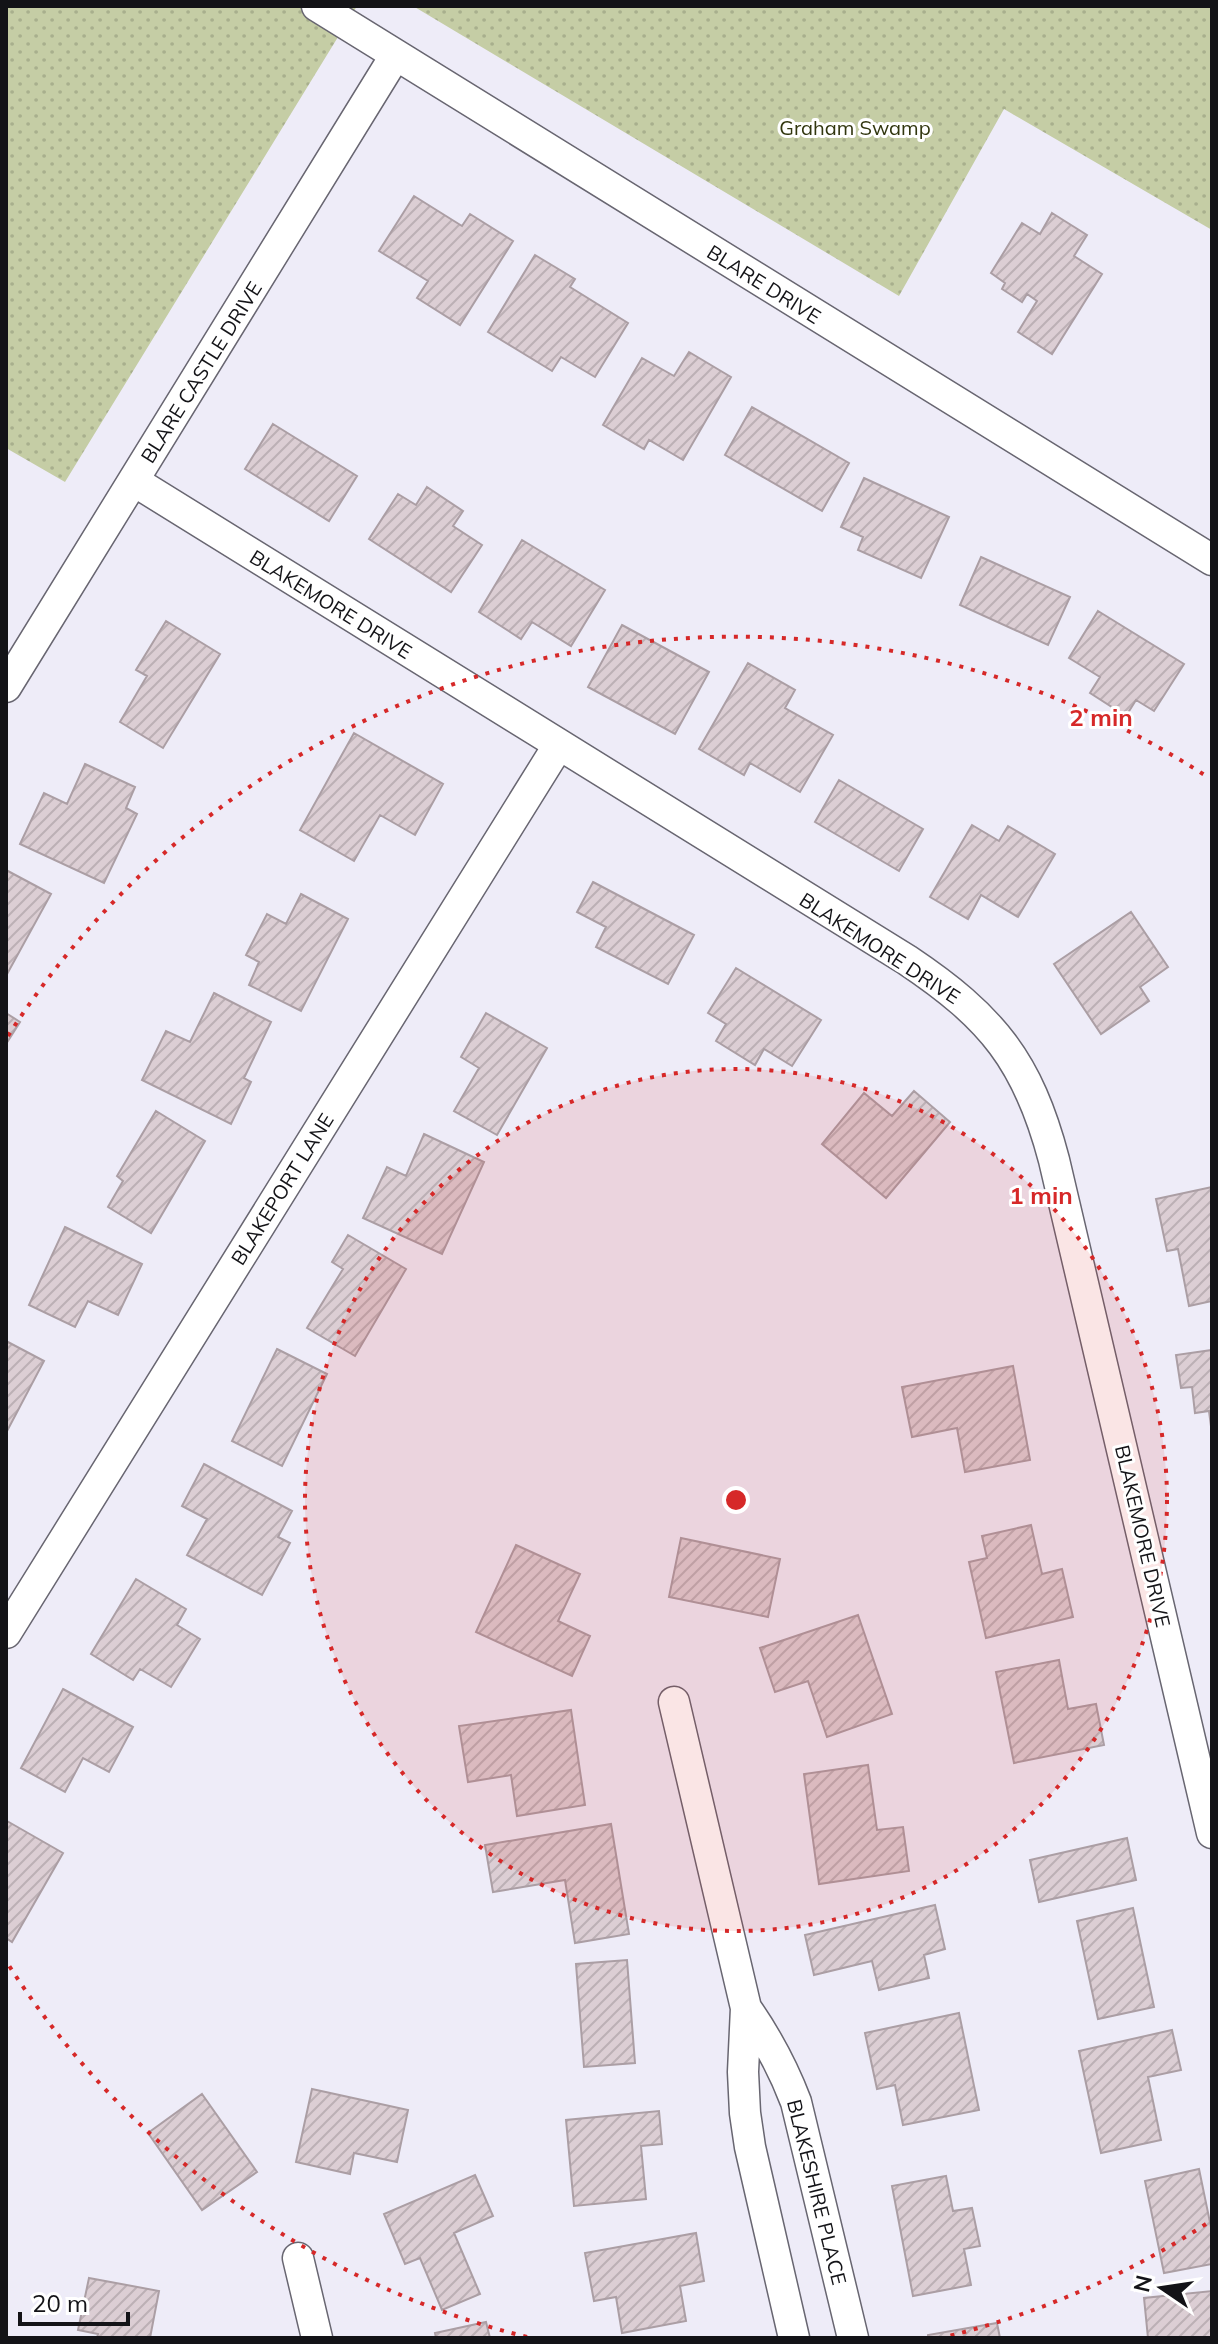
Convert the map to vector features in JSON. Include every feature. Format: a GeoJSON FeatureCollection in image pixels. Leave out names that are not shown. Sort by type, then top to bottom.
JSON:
{"type":"FeatureCollection","features":[{"type":"Feature","properties":{"kind":"street","name":"BLARE DRIVE"},"geometry":{"type":"LineString","coordinates":[[317,6],[1212,560]]}},
{"type":"Feature","properties":{"kind":"street","name":"BLARE CASTLE DRIVE"},"geometry":{"type":"LineString","coordinates":[[6,687],[395,56]]}},
{"type":"Feature","properties":{"kind":"street","name":"BLAKEMORE DRIVE"},"geometry":{"type":"LineString","coordinates":[[134,481],[937,980],[983,1020],[1002,1042],[1033,1093],[1046,1127],[1212,1833]]}},
{"type":"Feature","properties":{"kind":"street","name":"BLAKEPORT LANE"},"geometry":{"type":"LineString","coordinates":[[6,1633],[558,746]]}},
{"type":"Feature","properties":{"kind":"street","name":"BLAKESHIRE PLACE"},"geometry":{"type":"LineString","coordinates":[[674,1702],[746,2008],[743,2072],[748,2136],[794,2338]]}},
{"type":"Feature","properties":{"kind":"street","name":"BLAKESHIRE PLACE"},"geometry":{"type":"LineString","coordinates":[[746,2008],[785,2072],[796,2102],[853,2338]]}},
{"type":"Feature","properties":{"kind":"street"},"geometry":{"type":"LineString","coordinates":[[298,2258],[317,2338]]}},
{"type":"Feature","properties":{"kind":"green space"},"geometry":{"type":"Polygon","coordinates":[[[6,6],[357,6],[65,482],[6,448],[6,6]]]}},
{"type":"Feature","properties":{"kind":"green space","name":"Graham Swamp"},"geometry":{"type":"Polygon","coordinates":[[[413,6],[1212,6],[1212,230],[1004,109],[899,296],[413,6]]]}},
{"type":"Feature","properties":{"kind":"building"},"geometry":{"type":"Polygon","coordinates":[[[414,196],[462,226],[470,214],[513,241],[460,325],[417,298],[428,281],[379,251],[414,196]]]}},
{"type":"Feature","properties":{"kind":"building"},"geometry":{"type":"Polygon","coordinates":[[[1052,213],[1087,235],[1074,256],[1102,274],[1052,354],[1018,332],[1037,301],[1027,294],[1022,302],[1002,289],[1005,283],[991,273],[1022,223],[1040,234],[1052,213]]]}},
{"type":"Feature","properties":{"kind":"building"},"geometry":{"type":"Polygon","coordinates":[[[535,255],[575,279],[570,287],[628,323],[595,377],[561,357],[552,371],[488,332],[535,255]]]}},
{"type":"Feature","properties":{"kind":"building"},"geometry":{"type":"Polygon","coordinates":[[[689,352],[731,377],[683,460],[649,440],[644,449],[603,425],[642,358],[674,376],[689,352]]]}},
{"type":"Feature","properties":{"kind":"building"},"geometry":{"type":"Polygon","coordinates":[[[752,407],[849,463],[822,511],[725,455],[752,407]]]}},
{"type":"Feature","properties":{"kind":"building"},"geometry":{"type":"Polygon","coordinates":[[[273,424],[357,476],[329,521],[245,469],[273,424]]]}},
{"type":"Feature","properties":{"kind":"building"},"geometry":{"type":"Polygon","coordinates":[[[864,478],[949,517],[921,578],[858,550],[863,537],[841,527],[864,478]]]}},
{"type":"Feature","properties":{"kind":"building"},"geometry":{"type":"Polygon","coordinates":[[[427,487],[463,511],[453,526],[482,545],[451,592],[369,539],[398,494],[416,505],[427,487]]]}},
{"type":"Feature","properties":{"kind":"building"},"geometry":{"type":"Polygon","coordinates":[[[522,540],[605,590],[571,646],[532,622],[521,639],[479,612],[522,540]]]}},
{"type":"Feature","properties":{"kind":"building"},"geometry":{"type":"Polygon","coordinates":[[[981,557],[1070,597],[1048,645],[960,605],[981,557]]]}},
{"type":"Feature","properties":{"kind":"building"},"geometry":{"type":"Polygon","coordinates":[[[1098,611],[1184,664],[1154,711],[1136,700],[1126,716],[1090,693],[1100,677],[1069,658],[1098,611]]]}},
{"type":"Feature","properties":{"kind":"building"},"geometry":{"type":"Polygon","coordinates":[[[166,621],[220,654],[163,748],[120,722],[147,676],[136,670],[166,621]]]}},
{"type":"Feature","properties":{"kind":"building"},"geometry":{"type":"Polygon","coordinates":[[[622,625],[709,672],[675,734],[588,687],[622,625]]]}},
{"type":"Feature","properties":{"kind":"building"},"geometry":{"type":"Polygon","coordinates":[[[748,663],[795,690],[785,708],[833,735],[800,792],[750,763],[744,775],[699,749],[748,663]]]}},
{"type":"Feature","properties":{"kind":"building"},"geometry":{"type":"Polygon","coordinates":[[[354,733],[443,784],[415,835],[380,815],[354,861],[300,830],[354,733]]]}},
{"type":"Feature","properties":{"kind":"building"},"geometry":{"type":"Polygon","coordinates":[[[85,764],[135,787],[126,808],[137,814],[104,883],[20,844],[44,793],[67,804],[85,764]]]}},
{"type":"Feature","properties":{"kind":"building"},"geometry":{"type":"Polygon","coordinates":[[[839,780],[923,829],[899,871],[815,822],[839,780]]]}},
{"type":"Feature","properties":{"kind":"building"},"geometry":{"type":"Polygon","coordinates":[[[972,825],[999,841],[1008,826],[1055,854],[1018,917],[981,895],[968,919],[930,897],[972,825]]]}},
{"type":"Feature","properties":{"kind":"building"},"geometry":{"type":"Polygon","coordinates":[[[6,870],[51,894],[6,976],[6,870]]]}},
{"type":"Feature","properties":{"kind":"building"},"geometry":{"type":"Polygon","coordinates":[[[593,882],[694,935],[668,984],[596,947],[606,927],[577,912],[593,882]]]}},
{"type":"Feature","properties":{"kind":"building"},"geometry":{"type":"Polygon","coordinates":[[[301,894],[348,919],[301,1011],[249,985],[259,962],[246,955],[267,914],[286,924],[301,894]]]}},
{"type":"Feature","properties":{"kind":"building"},"geometry":{"type":"Polygon","coordinates":[[[1131,912],[1168,967],[1140,987],[1149,1001],[1101,1034],[1054,964],[1131,912]]]}},
{"type":"Feature","properties":{"kind":"building"},"geometry":{"type":"Polygon","coordinates":[[[736,968],[821,1020],[792,1066],[764,1049],[755,1065],[716,1041],[726,1024],[708,1013],[736,968]]]}},
{"type":"Feature","properties":{"kind":"building"},"geometry":{"type":"Polygon","coordinates":[[[214,993],[271,1022],[244,1078],[251,1082],[231,1124],[142,1080],[166,1031],[190,1042],[214,993]]]}},
{"type":"Feature","properties":{"kind":"building"},"geometry":{"type":"Polygon","coordinates":[[[6,1013],[20,1022],[6,1044],[6,1013]]]}},
{"type":"Feature","properties":{"kind":"building"},"geometry":{"type":"Polygon","coordinates":[[[486,1013],[547,1048],[497,1135],[454,1111],[479,1068],[461,1057],[486,1013]]]}},
{"type":"Feature","properties":{"kind":"building"},"geometry":{"type":"Polygon","coordinates":[[[914,1091],[950,1122],[886,1198],[822,1144],[864,1093],[892,1116],[914,1091]]]}},
{"type":"Feature","properties":{"kind":"building"},"geometry":{"type":"Polygon","coordinates":[[[156,1111],[205,1141],[151,1233],[108,1207],[123,1181],[117,1176],[156,1111]]]}},
{"type":"Feature","properties":{"kind":"building"},"geometry":{"type":"Polygon","coordinates":[[[424,1134],[484,1162],[442,1254],[363,1218],[387,1167],[406,1176],[424,1134]]]}},
{"type":"Feature","properties":{"kind":"building"},"geometry":{"type":"Polygon","coordinates":[[[1212,1187],[1212,1301],[1189,1306],[1178,1249],[1167,1251],[1156,1199],[1212,1187]]]}},
{"type":"Feature","properties":{"kind":"building"},"geometry":{"type":"Polygon","coordinates":[[[65,1227],[142,1264],[118,1315],[88,1301],[75,1327],[29,1305],[65,1227]]]}},
{"type":"Feature","properties":{"kind":"building"},"geometry":{"type":"Polygon","coordinates":[[[348,1235],[406,1269],[355,1356],[307,1328],[343,1269],[332,1262],[348,1235]]]}},
{"type":"Feature","properties":{"kind":"building"},"geometry":{"type":"Polygon","coordinates":[[[6,1341],[44,1361],[6,1433],[6,1341]]]}},
{"type":"Feature","properties":{"kind":"building"},"geometry":{"type":"Polygon","coordinates":[[[277,1349],[327,1374],[282,1466],[232,1441],[277,1349]]]}},
{"type":"Feature","properties":{"kind":"building"},"geometry":{"type":"Polygon","coordinates":[[[1212,1350],[1212,1434],[1209,1411],[1195,1413],[1192,1387],[1181,1388],[1176,1355],[1212,1350]]]}},
{"type":"Feature","properties":{"kind":"building"},"geometry":{"type":"Polygon","coordinates":[[[1013,1366],[1030,1460],[965,1472],[957,1428],[912,1437],[902,1387],[1013,1366]]]}},
{"type":"Feature","properties":{"kind":"building"},"geometry":{"type":"Polygon","coordinates":[[[204,1464],[292,1511],[278,1537],[290,1543],[262,1595],[187,1555],[207,1519],[182,1506],[204,1464]]]}},
{"type":"Feature","properties":{"kind":"building"},"geometry":{"type":"Polygon","coordinates":[[[1031,1525],[1042,1574],[1062,1569],[1073,1617],[986,1638],[969,1562],[987,1558],[982,1536],[1031,1525]]]}},
{"type":"Feature","properties":{"kind":"building"},"geometry":{"type":"Polygon","coordinates":[[[681,1538],[780,1559],[768,1617],[669,1597],[681,1538]]]}},
{"type":"Feature","properties":{"kind":"building"},"geometry":{"type":"Polygon","coordinates":[[[516,1545],[580,1574],[558,1621],[590,1636],[572,1676],[476,1632],[516,1545]]]}},
{"type":"Feature","properties":{"kind":"building"},"geometry":{"type":"Polygon","coordinates":[[[136,1579],[186,1609],[177,1625],[200,1639],[171,1687],[140,1669],[133,1680],[91,1654],[136,1579]]]}},
{"type":"Feature","properties":{"kind":"building"},"geometry":{"type":"Polygon","coordinates":[[[858,1615],[892,1714],[827,1737],[808,1681],[775,1692],[760,1648],[858,1615]]]}},
{"type":"Feature","properties":{"kind":"building"},"geometry":{"type":"Polygon","coordinates":[[[1059,1660],[1068,1709],[1096,1704],[1104,1745],[1014,1763],[996,1672],[1059,1660]]]}},
{"type":"Feature","properties":{"kind":"building"},"geometry":{"type":"Polygon","coordinates":[[[63,1689],[133,1727],[109,1772],[83,1758],[65,1792],[21,1768],[63,1689]]]}},
{"type":"Feature","properties":{"kind":"building"},"geometry":{"type":"Polygon","coordinates":[[[571,1710],[585,1805],[517,1816],[511,1775],[468,1782],[459,1726],[571,1710]]]}},
{"type":"Feature","properties":{"kind":"building"},"geometry":{"type":"Polygon","coordinates":[[[868,1765],[877,1830],[903,1827],[909,1871],[819,1884],[804,1774],[868,1765]]]}},
{"type":"Feature","properties":{"kind":"building"},"geometry":{"type":"Polygon","coordinates":[[[7,1821],[63,1853],[12,1942],[6,1938],[7,1821]]]}},
{"type":"Feature","properties":{"kind":"building"},"geometry":{"type":"Polygon","coordinates":[[[611,1824],[629,1934],[575,1943],[565,1880],[493,1892],[485,1845],[611,1824]]]}},
{"type":"Feature","properties":{"kind":"building"},"geometry":{"type":"Polygon","coordinates":[[[1127,1838],[1136,1880],[1039,1902],[1030,1860],[1127,1838]]]}},
{"type":"Feature","properties":{"kind":"building"},"geometry":{"type":"Polygon","coordinates":[[[935,1905],[945,1949],[924,1955],[929,1978],[879,1990],[872,1961],[814,1975],[805,1935],[935,1905]]]}},
{"type":"Feature","properties":{"kind":"building"},"geometry":{"type":"Polygon","coordinates":[[[1133,1908],[1154,2007],[1098,2019],[1077,1921],[1133,1908]]]}},
{"type":"Feature","properties":{"kind":"building"},"geometry":{"type":"Polygon","coordinates":[[[627,1960],[635,2063],[584,2067],[576,1964],[627,1960]]]}},
{"type":"Feature","properties":{"kind":"building"},"geometry":{"type":"Polygon","coordinates":[[[959,2013],[979,2110],[903,2125],[895,2085],[877,2089],[865,2033],[959,2013]]]}},
{"type":"Feature","properties":{"kind":"building"},"geometry":{"type":"Polygon","coordinates":[[[1172,2030],[1181,2070],[1148,2077],[1161,2140],[1101,2153],[1079,2051],[1172,2030]]]}},
{"type":"Feature","properties":{"kind":"building"},"geometry":{"type":"Polygon","coordinates":[[[312,2089],[408,2110],[397,2162],[354,2153],[350,2174],[296,2162],[312,2089]]]}},
{"type":"Feature","properties":{"kind":"building"},"geometry":{"type":"Polygon","coordinates":[[[202,2094],[257,2172],[202,2210],[148,2133],[202,2094]]]}},
{"type":"Feature","properties":{"kind":"building"},"geometry":{"type":"Polygon","coordinates":[[[659,2111],[662,2144],[641,2146],[646,2199],[574,2206],[566,2120],[659,2111]]]}},
{"type":"Feature","properties":{"kind":"building"},"geometry":{"type":"Polygon","coordinates":[[[1199,2169],[1212,2232],[1212,2264],[1164,2273],[1145,2181],[1199,2169]]]}},
{"type":"Feature","properties":{"kind":"building"},"geometry":{"type":"Polygon","coordinates":[[[475,2175],[493,2216],[454,2233],[480,2294],[442,2310],[420,2258],[405,2264],[384,2214],[475,2175]]]}},
{"type":"Feature","properties":{"kind":"building"},"geometry":{"type":"Polygon","coordinates":[[[946,2176],[953,2211],[972,2208],[980,2246],[964,2249],[971,2285],[913,2296],[892,2186],[946,2176]]]}},
{"type":"Feature","properties":{"kind":"building"},"geometry":{"type":"Polygon","coordinates":[[[696,2233],[704,2281],[680,2286],[686,2321],[622,2333],[616,2297],[594,2301],[585,2253],[696,2233]]]}},
{"type":"Feature","properties":{"kind":"building"},"geometry":{"type":"Polygon","coordinates":[[[89,2278],[159,2291],[150,2338],[97,2338],[98,2334],[78,2330],[89,2278]]]}},
{"type":"Feature","properties":{"kind":"building"},"geometry":{"type":"Polygon","coordinates":[[[1212,2291],[1212,2338],[1148,2338],[1144,2298],[1212,2291]]]}},
{"type":"Feature","properties":{"kind":"building"},"geometry":{"type":"Polygon","coordinates":[[[486,2322],[490,2338],[436,2338],[435,2333],[486,2322]]]}},
{"type":"Feature","properties":{"kind":"building"},"geometry":{"type":"Polygon","coordinates":[[[997,2323],[1000,2338],[928,2338],[928,2335],[997,2323]]]}}]}
